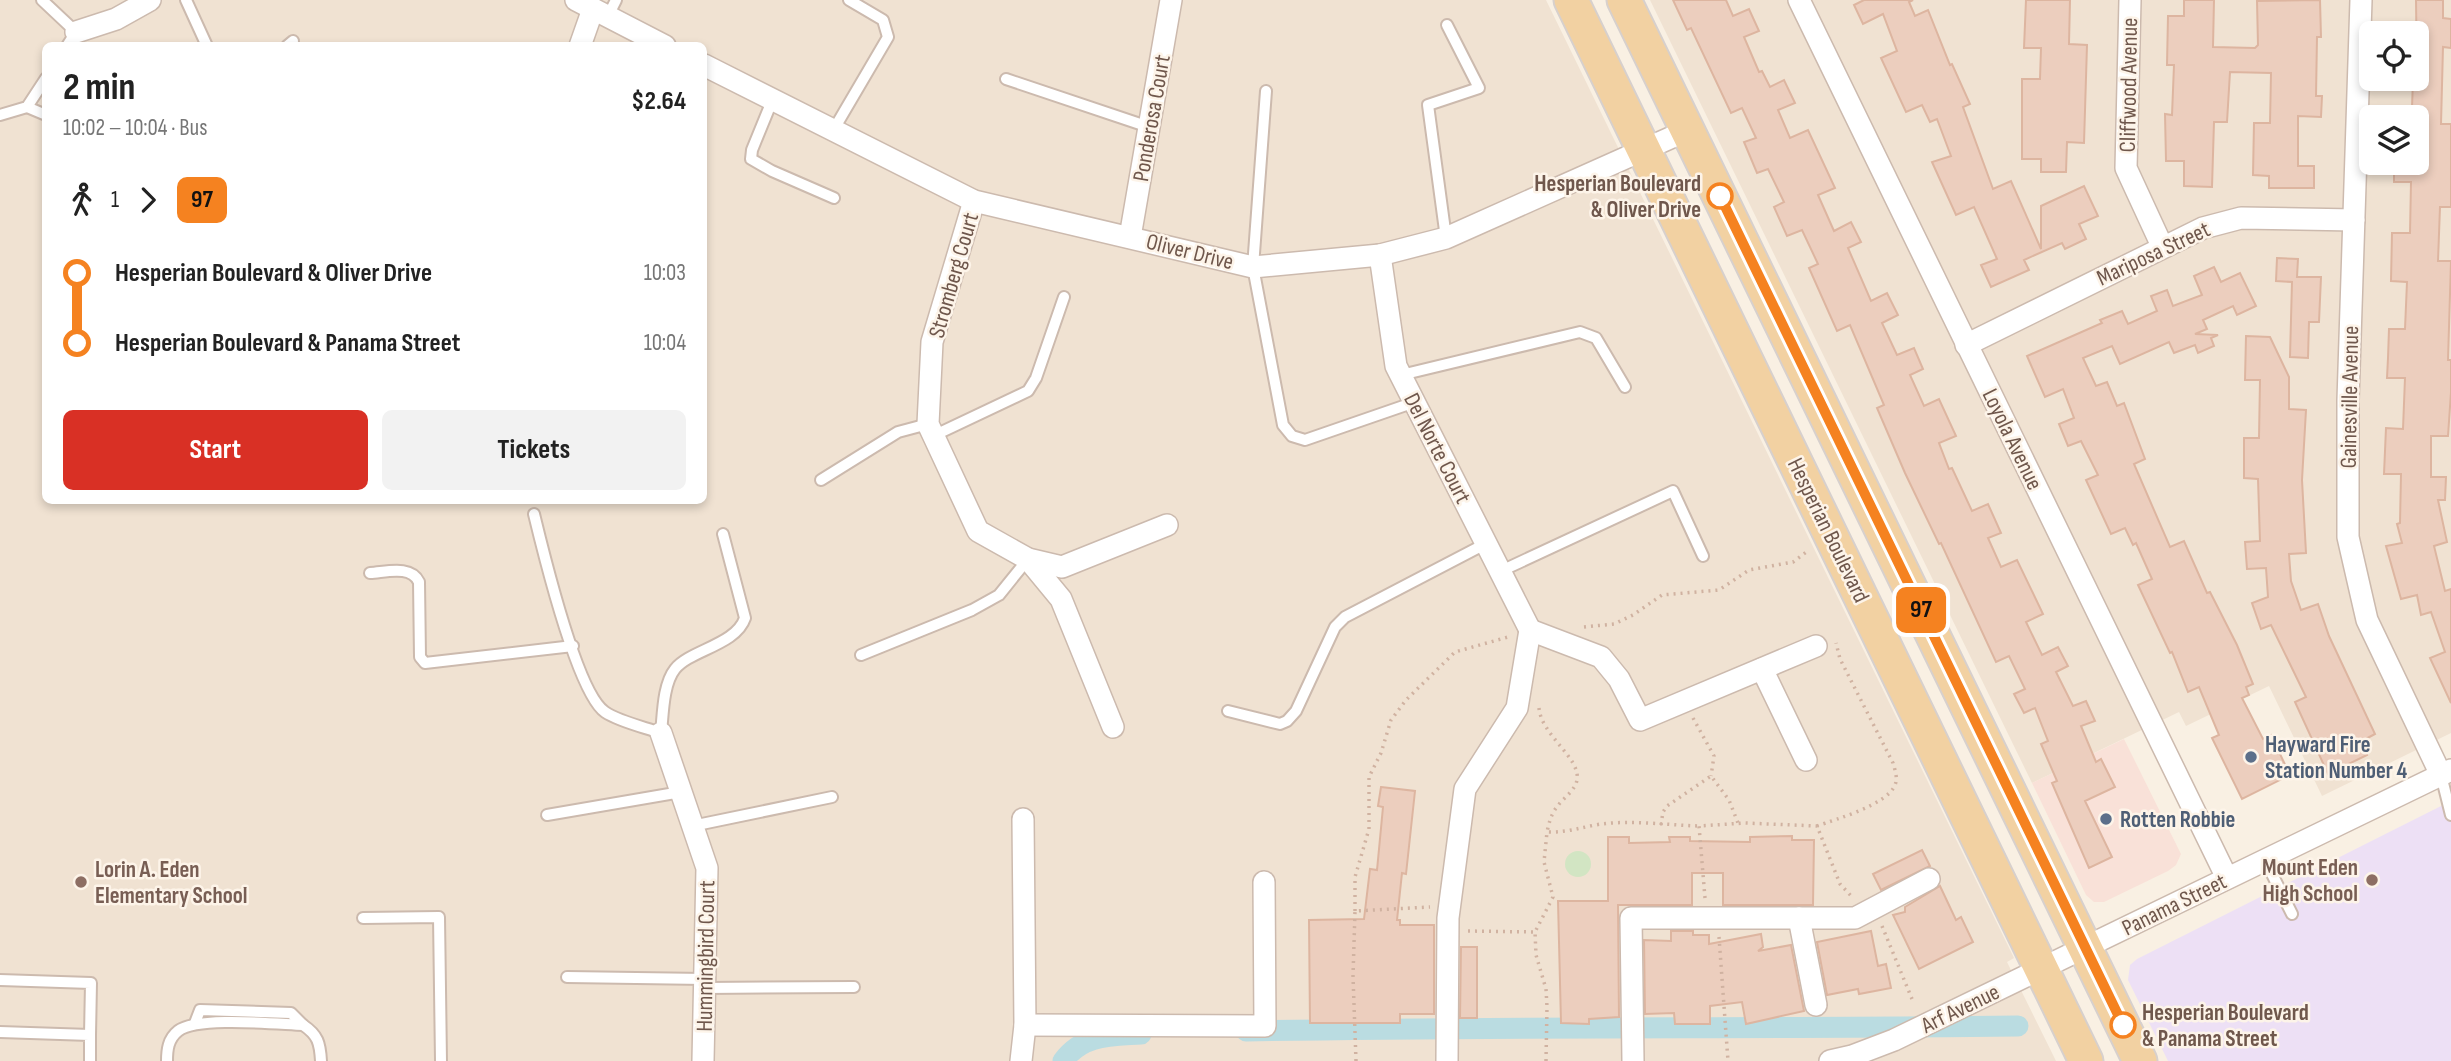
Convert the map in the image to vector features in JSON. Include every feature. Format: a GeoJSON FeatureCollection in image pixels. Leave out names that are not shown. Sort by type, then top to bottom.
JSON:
{"type":"FeatureCollection","features":[{"type":"Feature","properties":{"kind":"main road","name":"Hesperian Boulevard"},"geometry":{"type":"LineString","coordinates":[[1571,0],[2086,1061]]}},
{"type":"Feature","properties":{"kind":"main road"},"geometry":{"type":"LineString","coordinates":[[1623,0],[2140,1061]]}},
{"type":"Feature","properties":{"kind":"street"},"geometry":{"type":"LineString","coordinates":[[71,39],[117,19],[150,0]]}},
{"type":"Feature","properties":{"kind":"street","name":"Ponderosa Court"},"geometry":{"type":"LineString","coordinates":[[1130,237],[1171,0]]}},
{"type":"Feature","properties":{"kind":"street","name":"Loyola Avenue"},"geometry":{"type":"LineString","coordinates":[[1799,0],[2227,878]]}},
{"type":"Feature","properties":{"kind":"street","name":"Cliffwood Avenue"},"geometry":{"type":"LineString","coordinates":[[2130,0],[2126,168],[2162,246]]}},
{"type":"Feature","properties":{"kind":"street","name":"Gainesville Avenue"},"geometry":{"type":"LineString","coordinates":[[2361,0],[2347,469],[2348,537],[2367,620],[2446,772]]}},
{"type":"Feature","properties":{"kind":"street"},"geometry":{"type":"LineString","coordinates":[[582,42],[598,6],[658,42]]}},
{"type":"Feature","properties":{"kind":"street","name":"Oliver Drive"},"geometry":{"type":"LineString","coordinates":[[707,67],[974,201],[1253,267],[1380,255],[1446,238],[1688,130]]}},
{"type":"Feature","properties":{"kind":"street","name":"Stromberg Court"},"geometry":{"type":"LineString","coordinates":[[974,201],[932,342],[931,430],[978,531],[1028,559]]}},
{"type":"Feature","properties":{"kind":"street","name":"Mariposa Street"},"geometry":{"type":"LineString","coordinates":[[1966,345],[2203,228],[2241,218],[2354,220]]}},
{"type":"Feature","properties":{"kind":"street","name":"Del Norte Court"},"geometry":{"type":"LineString","coordinates":[[1380,255],[1396,366],[1530,630]]}},
{"type":"Feature","properties":{"kind":"street"},"geometry":{"type":"LineString","coordinates":[[1028,559],[1062,567],[1167,525]]}},
{"type":"Feature","properties":{"kind":"street"},"geometry":{"type":"LineString","coordinates":[[1028,559],[1061,599],[1113,727]]}},
{"type":"Feature","properties":{"kind":"street"},"geometry":{"type":"LineString","coordinates":[[1447,1061],[1448,921],[1465,789],[1517,708],[1530,630],[1590,650],[1601,657],[1619,679],[1640,720],[1816,646]]}},
{"type":"Feature","properties":{"kind":"street"},"geometry":{"type":"LineString","coordinates":[[1762,669],[1806,760]]}},
{"type":"Feature","properties":{"kind":"street","name":"Hummingbird Court"},"geometry":{"type":"LineString","coordinates":[[661,733],[707,868],[703,1061]]}},
{"type":"Feature","properties":{"kind":"street","name":"Panama Street"},"geometry":{"type":"LineString","coordinates":[[2085,947],[2446,772]]}},
{"type":"Feature","properties":{"kind":"street"},"geometry":{"type":"LineString","coordinates":[[1021,1061],[1025,1025],[1023,819]]}},
{"type":"Feature","properties":{"kind":"street"},"geometry":{"type":"LineString","coordinates":[[1633,1061],[1631,918],[1855,918],[1929,879]]}},
{"type":"Feature","properties":{"kind":"street"},"geometry":{"type":"LineString","coordinates":[[1025,1025],[1265,1026],[1264,882]]}},
{"type":"Feature","properties":{"kind":"street"},"geometry":{"type":"LineString","coordinates":[[1799,918],[1816,1004]]}},
{"type":"Feature","properties":{"kind":"street","name":"Arf Avenue"},"geometry":{"type":"LineString","coordinates":[[1830,1061],[1894,1040],[2085,947]]}},
{"type":"Feature","properties":{"kind":"lane"},"geometry":{"type":"LineString","coordinates":[[43,0],[71,39]]}},
{"type":"Feature","properties":{"kind":"lane"},"geometry":{"type":"LineString","coordinates":[[186,0],[205,42]]}},
{"type":"Feature","properties":{"kind":"lane"},"geometry":{"type":"LineString","coordinates":[[834,129],[888,37],[883,20],[849,0]]}},
{"type":"Feature","properties":{"kind":"lane"},"geometry":{"type":"LineString","coordinates":[[1446,238],[1428,104],[1479,88],[1447,25]]}},
{"type":"Feature","properties":{"kind":"lane"},"geometry":{"type":"LineString","coordinates":[[1006,79],[1149,127]]}},
{"type":"Feature","properties":{"kind":"lane"},"geometry":{"type":"LineString","coordinates":[[27,107],[42,84]]}},
{"type":"Feature","properties":{"kind":"lane"},"geometry":{"type":"LineString","coordinates":[[1266,91],[1253,267],[1283,425],[1292,436],[1305,440],[1415,402]]}},
{"type":"Feature","properties":{"kind":"lane"},"geometry":{"type":"LineString","coordinates":[[772,100],[751,159],[834,198]]}},
{"type":"Feature","properties":{"kind":"lane"},"geometry":{"type":"LineString","coordinates":[[0,115],[27,107],[42,113]]}},
{"type":"Feature","properties":{"kind":"lane"},"geometry":{"type":"LineString","coordinates":[[821,480],[898,432],[931,430],[1028,391],[1064,297]]}},
{"type":"Feature","properties":{"kind":"lane"},"geometry":{"type":"LineString","coordinates":[[1401,375],[1580,332],[1597,338],[1625,387]]}},
{"type":"Feature","properties":{"kind":"lane"},"geometry":{"type":"LineString","coordinates":[[1501,571],[1673,491],[1703,556]]}},
{"type":"Feature","properties":{"kind":"lane"},"geometry":{"type":"LineString","coordinates":[[534,513],[561,617],[592,698],[605,712],[661,733],[667,689],[675,668],[741,628],[744,618],[723,534]]}},
{"type":"Feature","properties":{"kind":"lane"},"geometry":{"type":"LineString","coordinates":[[1228,711],[1279,724],[1287,721],[1296,711],[1335,626],[1345,617],[1486,543]]}},
{"type":"Feature","properties":{"kind":"lane"},"geometry":{"type":"LineString","coordinates":[[861,655],[972,610],[999,594],[1028,559]]}},
{"type":"Feature","properties":{"kind":"lane"},"geometry":{"type":"LineString","coordinates":[[370,573],[410,571],[415,575],[419,582],[420,657],[425,663],[573,646]]}},
{"type":"Feature","properties":{"kind":"lane"},"geometry":{"type":"LineString","coordinates":[[2446,772],[2451,815]]}},
{"type":"Feature","properties":{"kind":"lane"},"geometry":{"type":"LineString","coordinates":[[547,815],[681,792]]}},
{"type":"Feature","properties":{"kind":"lane"},"geometry":{"type":"LineString","coordinates":[[692,826],[832,797]]}},
{"type":"Feature","properties":{"kind":"lane"},"geometry":{"type":"LineString","coordinates":[[2265,860],[2292,914]]}},
{"type":"Feature","properties":{"kind":"lane"},"geometry":{"type":"LineString","coordinates":[[363,918],[439,917],[442,1061]]}},
{"type":"Feature","properties":{"kind":"lane"},"geometry":{"type":"LineString","coordinates":[[567,977],[855,987]]}},
{"type":"Feature","properties":{"kind":"lane"},"geometry":{"type":"LineString","coordinates":[[0,980],[90,983],[90,1061]]}},
{"type":"Feature","properties":{"kind":"lane"},"geometry":{"type":"LineString","coordinates":[[167,1061],[167,1047],[176,1032],[195,1023],[303,1025],[316,1033],[321,1046],[321,1061]]}},
{"type":"Feature","properties":{"kind":"lane"},"geometry":{"type":"LineString","coordinates":[[0,1032],[90,1035]]}},
{"type":"Feature","properties":{"kind":"path"},"geometry":{"type":"LineString","coordinates":[[1574,627],[1614,624],[1633,615],[1662,595],[1719,590],[1749,570],[1793,562],[1833,539]]}},
{"type":"Feature","properties":{"kind":"path"},"geometry":{"type":"LineString","coordinates":[[1356,1061],[1353,976],[1355,877],[1369,829],[1369,777],[1396,710],[1455,652],[1530,630]]}},
{"type":"Feature","properties":{"kind":"path"},"geometry":{"type":"LineString","coordinates":[[1547,832],[1572,832],[1599,825],[1699,826],[1738,823],[1817,826],[1888,795],[1896,779],[1893,763],[1840,659],[1839,648],[1833,637],[1816,646]]}},
{"type":"Feature","properties":{"kind":"path"},"geometry":{"type":"LineString","coordinates":[[1685,701],[1714,756],[1712,776],[1729,800],[1738,823]]}},
{"type":"Feature","properties":{"kind":"path"},"geometry":{"type":"LineString","coordinates":[[1539,706],[1545,728],[1577,774],[1575,785],[1555,809],[1547,832],[1544,862],[1553,897],[1535,932],[1536,955],[1546,989],[1546,1061]]}},
{"type":"Feature","properties":{"kind":"path"},"geometry":{"type":"LineString","coordinates":[[1661,825],[1662,812],[1667,806],[1712,776]]}},
{"type":"Feature","properties":{"kind":"path"},"geometry":{"type":"LineString","coordinates":[[1699,826],[1728,1061]]}},
{"type":"Feature","properties":{"kind":"path"},"geometry":{"type":"LineString","coordinates":[[1817,826],[1840,884],[1868,911],[1912,999]]}},
{"type":"Feature","properties":{"kind":"path"},"geometry":{"type":"LineString","coordinates":[[1356,911],[1416,907],[1448,921],[1535,932]]}},
{"type":"Feature","properties":{"kind":"shaded area"},"geometry":{"type":"Polygon","coordinates":[[[0,0],[1546,0],[2014,958],[2007,962],[2056,1061],[0,1061],[0,0]]]}},
{"type":"Feature","properties":{"kind":"shaded area"},"geometry":{"type":"Polygon","coordinates":[[[1650,0],[2451,0],[2451,733],[2322,796],[2269,686],[2186,726],[2179,712],[2032,783],[1650,0]]]}},
{"type":"Feature","properties":{"kind":"shaded area","name":"Rotten Robbie"},"geometry":{"type":"Polygon","coordinates":[[[2124,739],[2181,854],[2176,865],[2168,871],[2104,902],[2094,902],[2086,895],[2032,783],[2124,739]]]}},
{"type":"Feature","properties":{"kind":"shaded area","name":"Mount Eden High School"},"geometry":{"type":"Polygon","coordinates":[[[2451,801],[2451,1061],[2168,1061],[2128,980],[2130,965],[2137,959],[2451,801]]]}},
{"type":"Feature","properties":{"kind":"green space"},"geometry":{"type":"Polygon","coordinates":[[[1578,851],[1588,854],[1591,864],[1588,874],[1578,877],[1568,874],[1565,864],[1568,854],[1578,851]]]}},
{"type":"Feature","properties":{"kind":"building"},"geometry":{"type":"Polygon","coordinates":[[[1673,0],[1726,0],[1733,16],[1749,9],[1759,31],[1744,37],[1759,72],[1762,71],[1770,87],[1784,80],[1795,103],[1778,110],[1790,138],[1808,130],[1835,188],[1818,195],[1834,231],[1851,222],[1861,242],[1848,248],[1871,301],[1887,293],[1898,315],[1882,323],[1897,355],[1914,348],[1923,369],[1910,375],[1924,406],[1939,399],[1956,436],[1939,443],[1949,469],[1952,468],[1972,511],[1988,504],[2001,533],[1988,538],[2001,567],[2017,560],[2043,614],[2026,622],[2042,655],[2058,647],[2068,666],[2056,672],[2073,706],[2086,701],[2095,721],[2081,726],[2096,762],[2101,759],[2115,787],[2085,801],[2112,857],[2089,868],[2052,783],[2057,781],[2041,744],[2048,741],[2035,708],[2024,713],[2014,694],[2025,689],[2009,656],[1996,662],[1905,473],[1877,408],[1884,405],[1850,325],[1837,331],[1809,268],[1818,264],[1802,230],[1787,236],[1774,207],[1784,202],[1768,169],[1757,173],[1744,142],[1756,138],[1742,108],[1731,113],[1691,28],[1687,30],[1673,0]]]}},
{"type":"Feature","properties":{"kind":"building"},"geometry":{"type":"Polygon","coordinates":[[[1864,0],[1913,0],[1909,2],[1915,16],[1928,10],[1950,65],[1952,64],[1970,104],[1963,107],[1993,189],[2011,181],[2041,249],[2041,206],[2084,186],[2098,216],[2079,224],[2086,239],[2065,249],[2062,243],[2024,260],[2029,270],[1991,287],[1981,265],[1997,259],[1974,207],[1956,215],[1932,162],[1951,156],[1937,119],[1930,122],[1922,105],[1906,112],[1881,58],[1897,51],[1883,14],[1863,24],[1854,5],[1864,0]]]}},
{"type":"Feature","properties":{"kind":"building"},"geometry":{"type":"Polygon","coordinates":[[[2026,0],[2070,0],[2069,44],[2087,45],[2084,143],[2067,142],[2066,172],[2041,172],[2041,159],[2022,159],[2022,79],[2040,79],[2041,48],[2024,48],[2026,0]]]}},
{"type":"Feature","properties":{"kind":"building"},"geometry":{"type":"Polygon","coordinates":[[[2184,0],[2214,0],[2213,47],[2255,48],[2258,45],[2257,1],[2320,0],[2321,37],[2317,37],[2316,96],[2322,96],[2321,117],[2298,116],[2298,166],[2314,166],[2314,188],[2269,188],[2269,176],[2253,175],[2254,123],[2270,123],[2271,73],[2230,72],[2227,122],[2214,122],[2212,187],[2184,186],[2184,161],[2166,161],[2165,114],[2172,115],[2174,65],[2167,65],[2168,16],[2184,16],[2184,0]]]}},
{"type":"Feature","properties":{"kind":"building"},"geometry":{"type":"Polygon","coordinates":[[[2416,0],[2443,0],[2443,18],[2451,19],[2451,48],[2443,47],[2441,124],[2451,124],[2451,207],[2440,207],[2438,261],[2451,261],[2448,360],[2451,360],[2451,392],[2448,436],[2431,436],[2431,477],[2446,477],[2445,500],[2438,500],[2447,542],[2434,546],[2445,591],[2451,589],[2451,703],[2430,658],[2445,652],[2431,612],[2421,615],[2417,595],[2401,599],[2386,546],[2402,543],[2397,524],[2400,523],[2401,474],[2384,474],[2386,428],[2403,429],[2405,378],[2387,378],[2389,329],[2405,329],[2407,282],[2391,281],[2392,233],[2410,233],[2411,182],[2394,182],[2394,175],[2429,175],[2429,105],[2412,105],[2413,91],[2429,91],[2429,21],[2416,21],[2416,0]]]}},
{"type":"Feature","properties":{"kind":"building"},"geometry":{"type":"Polygon","coordinates":[[[2277,258],[2298,259],[2297,277],[2321,277],[2319,322],[2309,322],[2308,358],[2290,357],[2292,282],[2276,281],[2277,258]]]}},
{"type":"Feature","properties":{"kind":"building"},"geometry":{"type":"Polygon","coordinates":[[[2214,267],[2221,282],[2240,273],[2256,306],[2237,315],[2233,306],[2203,320],[2207,329],[2195,334],[2218,335],[2211,338],[2214,346],[2198,353],[2195,345],[2174,353],[2169,342],[2120,364],[2112,346],[2083,358],[2096,386],[2107,382],[2117,406],[2124,403],[2145,459],[2134,464],[2170,547],[2184,541],[2207,593],[2210,592],[2237,645],[2253,684],[2246,687],[2249,695],[2242,698],[2263,739],[2271,735],[2290,775],[2242,799],[2212,738],[2219,735],[2199,687],[2188,692],[2172,652],[2170,653],[2138,585],[2152,579],[2136,543],[2133,545],[2125,528],[2111,534],[2086,480],[2098,475],[2081,441],[2068,446],[2059,424],[2074,418],[2063,389],[2045,397],[2027,356],[2102,323],[2100,320],[2122,311],[2128,324],[2157,311],[2151,296],[2167,290],[2173,306],[2202,295],[2194,276],[2214,267]]]}},
{"type":"Feature","properties":{"kind":"building"},"geometry":{"type":"Polygon","coordinates":[[[2246,336],[2270,337],[2289,377],[2289,409],[2306,410],[2302,480],[2306,553],[2289,554],[2291,581],[2301,610],[2318,604],[2329,636],[2375,734],[2360,742],[2367,755],[2328,774],[2295,702],[2306,697],[2271,625],[2261,629],[2252,603],[2268,597],[2266,568],[2247,569],[2245,542],[2260,541],[2258,479],[2244,478],[2244,438],[2259,438],[2260,380],[2245,380],[2246,336]]]}},
{"type":"Feature","properties":{"kind":"building"},"geometry":{"type":"Polygon","coordinates":[[[1381,787],[1415,791],[1406,874],[1402,873],[1397,920],[1400,920],[1400,925],[1434,925],[1434,1014],[1400,1014],[1400,1023],[1310,1023],[1309,920],[1364,919],[1370,869],[1377,870],[1383,807],[1378,806],[1381,787]]]}},
{"type":"Feature","properties":{"kind":"building"},"geometry":{"type":"Polygon","coordinates":[[[1792,836],[1792,840],[1814,840],[1813,905],[1723,905],[1723,873],[1692,873],[1692,905],[1618,905],[1619,1017],[1589,1019],[1589,1024],[1561,1023],[1558,901],[1608,901],[1608,837],[1629,837],[1629,843],[1670,842],[1669,837],[1690,837],[1690,841],[1750,842],[1750,837],[1792,836]]]}},
{"type":"Feature","properties":{"kind":"building"},"geometry":{"type":"Polygon","coordinates":[[[1922,850],[1930,866],[1881,890],[1873,874],[1922,850]]]}},
{"type":"Feature","properties":{"kind":"building"},"geometry":{"type":"Polygon","coordinates":[[[1940,886],[1956,920],[1961,917],[1973,942],[1919,969],[1893,915],[1905,912],[1905,907],[1940,886]]]}},
{"type":"Feature","properties":{"kind":"building"},"geometry":{"type":"Polygon","coordinates":[[[1671,931],[1693,931],[1693,935],[1709,935],[1709,944],[1761,934],[1763,947],[1758,951],[1791,945],[1804,1011],[1746,1024],[1742,1002],[1710,1006],[1710,1024],[1675,1024],[1674,1013],[1645,1014],[1644,940],[1671,941],[1671,931]]]}},
{"type":"Feature","properties":{"kind":"building"},"geometry":{"type":"Polygon","coordinates":[[[1871,931],[1878,966],[1886,964],[1891,988],[1859,994],[1858,989],[1827,995],[1817,942],[1871,931]]]}},
{"type":"Feature","properties":{"kind":"building"},"geometry":{"type":"Polygon","coordinates":[[[1461,947],[1477,947],[1477,1018],[1460,1018],[1461,947]]]}},
{"type":"Feature","properties":{"kind":"waterway"},"geometry":{"type":"LineString","coordinates":[[1246,1031],[2018,1026]]}},
{"type":"Feature","properties":{"kind":"waterway"},"geometry":{"type":"LineString","coordinates":[[1063,1061],[1071,1052],[1089,1041],[1108,1036],[1141,1034]]}},
{"type":"Feature","properties":{"kind":"bus line","name":"97"},"geometry":{"type":"LineString","coordinates":[[1720,196],[2123,1025]]}},
{"type":"Feature","properties":{"kind":"place","name":"Hesperian Boulevard & Oliver Drive"},"geometry":{"type":"Point","coordinates":[1720,196]}},
{"type":"Feature","properties":{"kind":"place","name":"Hayward Fire Station Number 4"},"geometry":{"type":"Point","coordinates":[2251,757]}},
{"type":"Feature","properties":{"kind":"place","name":"Rotten Robbie"},"geometry":{"type":"Point","coordinates":[2106,819]}},
{"type":"Feature","properties":{"kind":"place","name":"Mount Eden High School"},"geometry":{"type":"Point","coordinates":[2372,880]}},
{"type":"Feature","properties":{"kind":"place","name":"Lorin A. Eden Elementary School"},"geometry":{"type":"Point","coordinates":[81,882]}},
{"type":"Feature","properties":{"kind":"place","name":"Hesperian Boulevard & Panama Street"},"geometry":{"type":"Point","coordinates":[2123,1025]}}]}
